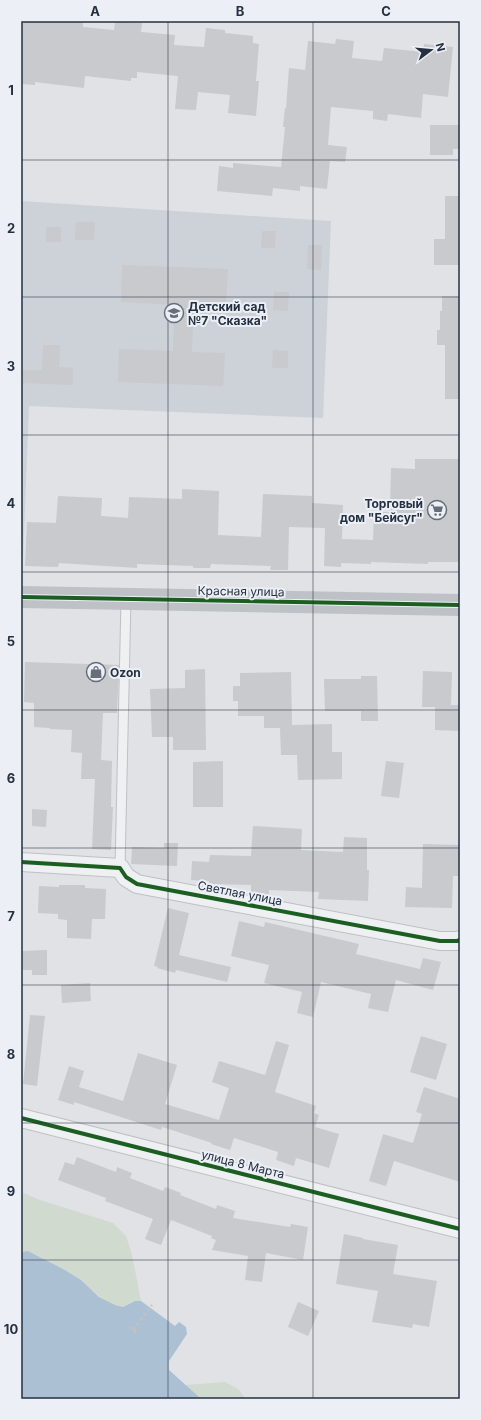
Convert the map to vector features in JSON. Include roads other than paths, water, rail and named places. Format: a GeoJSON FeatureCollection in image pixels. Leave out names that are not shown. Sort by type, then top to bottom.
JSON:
{"type":"FeatureCollection","features":[{"type":"Feature","properties":{"kind":"street","name":"Красная улица"},"geometry":{"type":"LineString","coordinates":[[21,597],[460,604]]}},
{"type":"Feature","properties":{"kind":"street"},"geometry":{"type":"LineString","coordinates":[[21,862],[120,868]]}},
{"type":"Feature","properties":{"kind":"street","name":"Светлая улица"},"geometry":{"type":"LineString","coordinates":[[120,868],[126,877],[137,884],[440,941],[460,940]]}},
{"type":"Feature","properties":{"kind":"street","name":"улица 8 Марта"},"geometry":{"type":"LineString","coordinates":[[21,1118],[460,1229]]}},
{"type":"Feature","properties":{"kind":"lane"},"geometry":{"type":"LineString","coordinates":[[120,868],[126,599]]}},
{"type":"Feature","properties":{"kind":"water"},"geometry":{"type":"Polygon","coordinates":[[[28,1251],[65,1270],[81,1280],[99,1297],[115,1305],[123,1307],[135,1301],[141,1301],[175,1326],[179,1322],[186,1327],[187,1334],[169,1361],[169,1370],[203,1399],[21,1399],[21,1252],[28,1251]]]}},
{"type":"Feature","properties":{"kind":"place","name":"Детский сад №7 \"Сказка\""},"geometry":{"type":"Point","coordinates":[174,313]}},
{"type":"Feature","properties":{"kind":"place","name":"Торговый дом \"Бейсуг\""},"geometry":{"type":"Point","coordinates":[437,510]}},
{"type":"Feature","properties":{"kind":"place","name":"Ozon"},"geometry":{"type":"Point","coordinates":[96,672]}}]}
